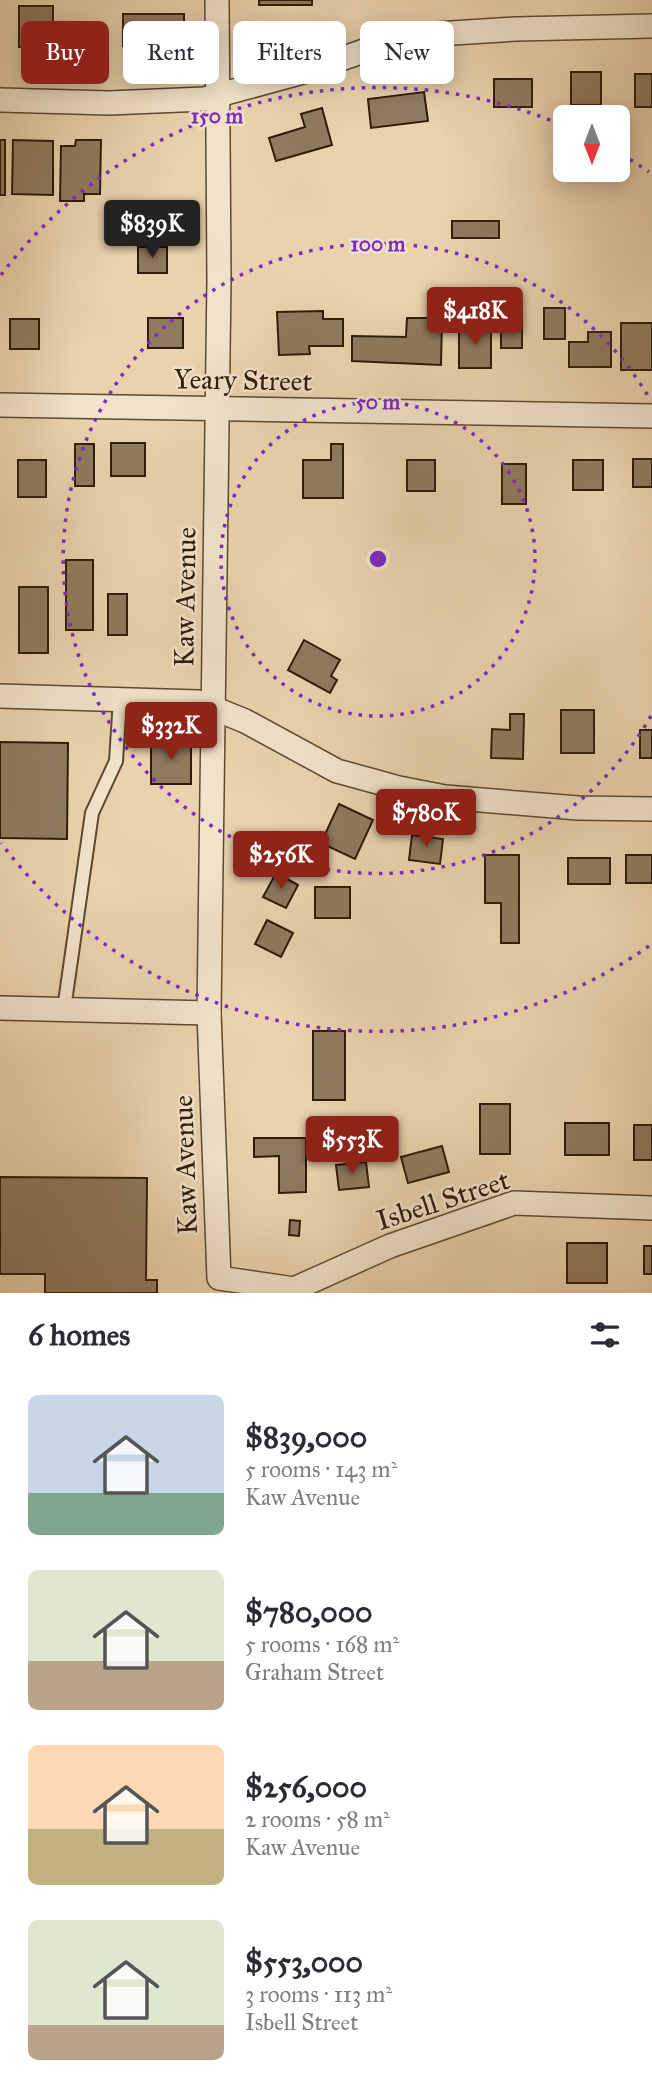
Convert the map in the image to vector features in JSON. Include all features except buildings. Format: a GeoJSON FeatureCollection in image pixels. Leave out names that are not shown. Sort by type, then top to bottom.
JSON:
{"type":"FeatureCollection","features":[{"type":"Feature","properties":{"kind":"street","name":"Kaw Avenue"},"geometry":{"type":"LineString","coordinates":[[217,0],[218,410],[209,1013],[219,1278]]}},
{"type":"Feature","properties":{"kind":"street"},"geometry":{"type":"LineString","coordinates":[[0,100],[109,103],[204,100],[307,71],[421,34],[652,26]]}},
{"type":"Feature","properties":{"kind":"street","name":"Yeary Street"},"geometry":{"type":"LineString","coordinates":[[0,405],[652,416]]}},
{"type":"Feature","properties":{"kind":"street"},"geometry":{"type":"LineString","coordinates":[[0,696],[198,702],[245,721],[337,771],[398,788],[445,797],[578,808],[652,808]]}},
{"type":"Feature","properties":{"kind":"street"},"geometry":{"type":"LineString","coordinates":[[0,1008],[209,1013]]}},
{"type":"Feature","properties":{"kind":"street","name":"Isbell Street"},"geometry":{"type":"LineString","coordinates":[[219,1278],[294,1289],[390,1246],[514,1203],[652,1208]]}},
{"type":"Feature","properties":{"kind":"lane"},"geometry":{"type":"LineString","coordinates":[[64,1009],[92,813],[116,761],[120,699]]}}]}
